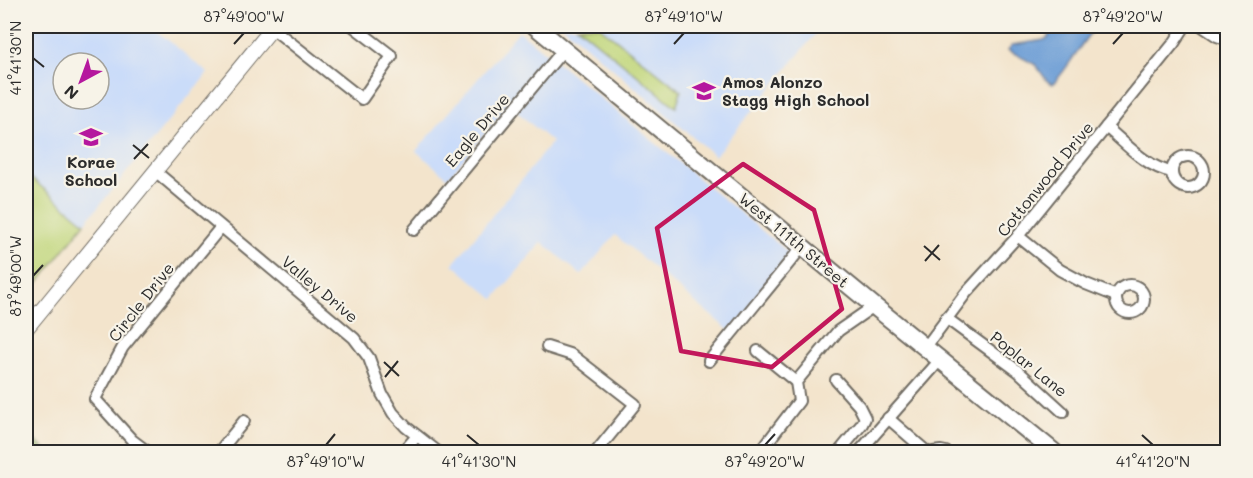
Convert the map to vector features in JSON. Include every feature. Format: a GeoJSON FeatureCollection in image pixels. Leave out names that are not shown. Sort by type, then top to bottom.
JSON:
{"type":"FeatureCollection","features":[{"type":"Feature","properties":{"kind":"main road","name":"West 111th Street"},"geometry":{"type":"LineString","coordinates":[[535,26],[1054,453]]}},
{"type":"Feature","properties":{"kind":"street"},"geometry":{"type":"LineString","coordinates":[[26,329],[273,27],[362,99],[392,56],[353,26]]}},
{"type":"Feature","properties":{"kind":"street","name":"Cottonwood Drive"},"geometry":{"type":"LineString","coordinates":[[925,348],[966,293],[1018,236],[1174,43],[1185,26]]}},
{"type":"Feature","properties":{"kind":"street"},"geometry":{"type":"LineString","coordinates":[[1202,26],[1227,40]]}},
{"type":"Feature","properties":{"kind":"street","name":"Eagle Drive"},"geometry":{"type":"LineString","coordinates":[[414,230],[564,49]]}},
{"type":"Feature","properties":{"kind":"street"},"geometry":{"type":"LineString","coordinates":[[1106,127],[1147,161],[1172,172]]}},
{"type":"Feature","properties":{"kind":"street","name":"Valley Drive"},"geometry":{"type":"LineString","coordinates":[[155,171],[354,338],[369,358],[387,405],[399,420],[438,453]]}},
{"type":"Feature","properties":{"kind":"street","name":"Circle Drive"},"geometry":{"type":"LineString","coordinates":[[148,453],[132,440],[95,399],[123,347],[221,227]]}},
{"type":"Feature","properties":{"kind":"street"},"geometry":{"type":"LineString","coordinates":[[1018,236],[1060,270],[1116,296]]}},
{"type":"Feature","properties":{"kind":"street"},"geometry":{"type":"LineString","coordinates":[[709,361],[802,247]]}},
{"type":"Feature","properties":{"kind":"street"},"geometry":{"type":"LineString","coordinates":[[796,382],[838,331],[874,306]]}},
{"type":"Feature","properties":{"kind":"street","name":"Poplar Lane"},"geometry":{"type":"LineString","coordinates":[[946,318],[1018,370],[1063,412]]}},
{"type":"Feature","properties":{"kind":"street"},"geometry":{"type":"LineString","coordinates":[[548,347],[572,355],[635,405],[596,453]]}},
{"type":"Feature","properties":{"kind":"street"},"geometry":{"type":"LineString","coordinates":[[758,351],[796,382],[799,400],[760,453]]}},
{"type":"Feature","properties":{"kind":"street"},"geometry":{"type":"LineString","coordinates":[[859,453],[940,360]]}},
{"type":"Feature","properties":{"kind":"street"},"geometry":{"type":"LineString","coordinates":[[836,380],[859,406],[865,417],[839,453]]}},
{"type":"Feature","properties":{"kind":"street"},"geometry":{"type":"LineString","coordinates":[[888,418],[927,453]]}},
{"type":"Feature","properties":{"kind":"street"},"geometry":{"type":"LineString","coordinates":[[219,453],[244,422]]}},
{"type":"Feature","properties":{"kind":"street"},"geometry":{"type":"LineString","coordinates":[[403,453],[417,436]]}},
{"type":"Feature","properties":{"kind":"street"},"geometry":{"type":"LineString","coordinates":[[933,453],[941,451],[946,453]]}},
{"type":"Feature","properties":{"kind":"highlighted area"},"geometry":{"type":"Polygon","coordinates":[[[743,164],[814,210],[842,309],[772,367],[681,351],[657,228],[743,164]]]}},
{"type":"Feature","properties":{"kind":"shaded area","name":"Korae School"},"geometry":{"type":"Polygon","coordinates":[[[26,26],[151,26],[208,73],[85,223],[26,174],[26,26]]]}},
{"type":"Feature","properties":{"kind":"shaded area","name":"Amos Alonzo Stagg High School"},"geometry":{"type":"Polygon","coordinates":[[[563,26],[822,26],[715,156],[563,26]]]}},
{"type":"Feature","properties":{"kind":"shaded area"},"geometry":{"type":"Polygon","coordinates":[[[519,31],[794,257],[732,333],[615,235],[581,275],[542,242],[494,299],[453,264],[552,142],[509,105],[448,178],[416,151],[519,31]]]}},
{"type":"Feature","properties":{"kind":"green space"},"geometry":{"type":"Polygon","coordinates":[[[577,26],[599,26],[681,91],[676,107],[577,26]]]}},
{"type":"Feature","properties":{"kind":"green space"},"geometry":{"type":"Polygon","coordinates":[[[26,174],[85,223],[26,298],[26,174]]]}},
{"type":"Feature","properties":{"kind":"green space"},"geometry":{"type":"Polygon","coordinates":[[[26,433],[48,452],[27,452],[26,433]]]}},
{"type":"Feature","properties":{"kind":"water"},"geometry":{"type":"Polygon","coordinates":[[[1050,26],[1096,26],[1053,84],[1047,81],[1036,65],[1008,50],[1012,45],[1044,40],[1049,37],[1050,26]]]}},
{"type":"Feature","properties":{"kind":"place","name":"Amos Alonzo Stagg High School"},"geometry":{"type":"Point","coordinates":[704,91]}},
{"type":"Feature","properties":{"kind":"place","name":"Korae School"},"geometry":{"type":"Point","coordinates":[91,137]}}]}
